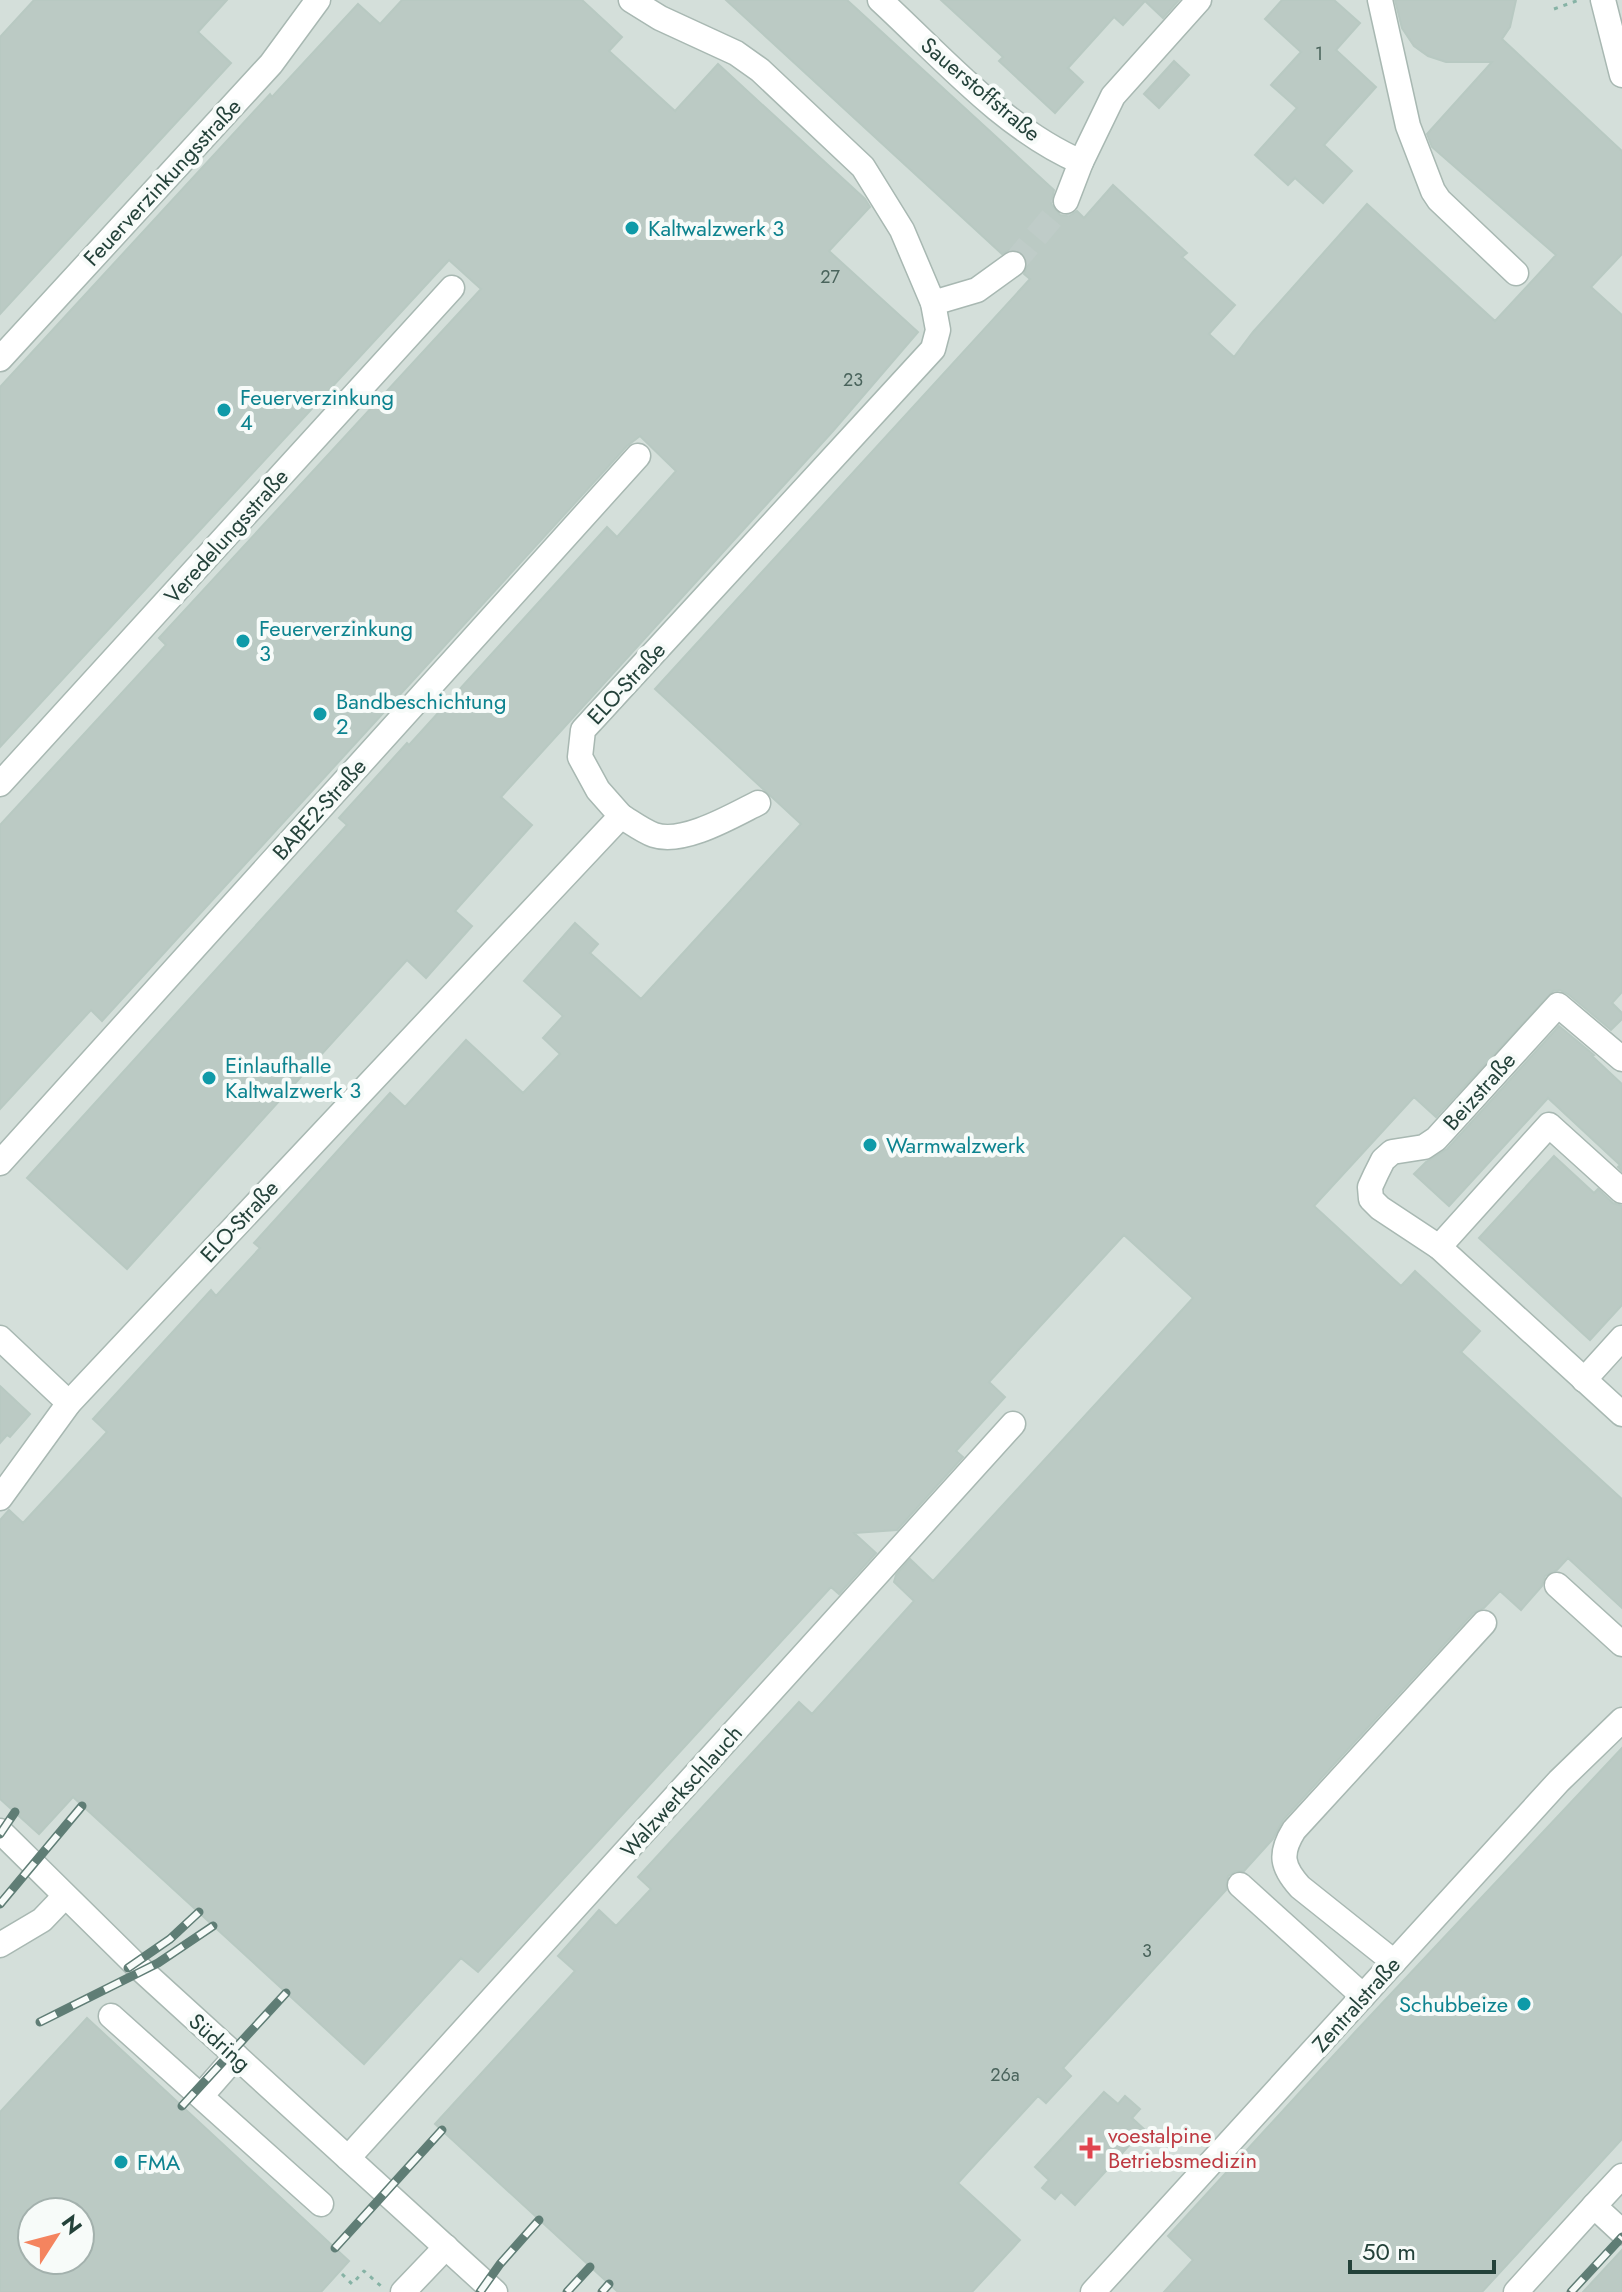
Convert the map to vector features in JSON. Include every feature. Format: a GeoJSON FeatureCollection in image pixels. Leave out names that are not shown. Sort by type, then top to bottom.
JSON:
{"type":"FeatureCollection","features":[{"type":"Feature","properties":{"kind":"street","name":"Feuerverzinkungsstraße"},"geometry":{"type":"LineString","coordinates":[[0,359],[271,64],[318,0]]}},
{"type":"Feature","properties":{"kind":"street","name":"ELO-Straße"},"geometry":{"type":"LineString","coordinates":[[0,1498],[69,1403],[621,816],[598,790],[580,757],[583,730],[933,349],[938,330],[933,303],[902,230],[863,167],[760,70],[736,53],[660,18],[631,0]]}},
{"type":"Feature","properties":{"kind":"street","name":"Sauerstoffstraße"},"geometry":{"type":"LineString","coordinates":[[880,0],[1015,123],[1060,153],[1081,162]]}},
{"type":"Feature","properties":{"kind":"street"},"geometry":{"type":"LineString","coordinates":[[1066,201],[1113,96],[1199,0]]}},
{"type":"Feature","properties":{"kind":"street"},"geometry":{"type":"LineString","coordinates":[[1380,0],[1408,126],[1433,191],[1516,273]]}},
{"type":"Feature","properties":{"kind":"street"},"geometry":{"type":"LineString","coordinates":[[1603,0],[1622,75]]}},
{"type":"Feature","properties":{"kind":"street"},"geometry":{"type":"LineString","coordinates":[[933,303],[977,290],[1013,264]]}},
{"type":"Feature","properties":{"kind":"street","name":"Veredelungsstraße"},"geometry":{"type":"LineString","coordinates":[[0,784],[452,288]]}},
{"type":"Feature","properties":{"kind":"street","name":"BABE2-Straße"},"geometry":{"type":"LineString","coordinates":[[0,1163],[638,456]]}},
{"type":"Feature","properties":{"kind":"street"},"geometry":{"type":"LineString","coordinates":[[621,816],[655,836],[677,837],[758,803]]}},
{"type":"Feature","properties":{"kind":"street","name":"Beizstraße"},"geometry":{"type":"LineString","coordinates":[[1622,1059],[1558,1005],[1436,1139],[1424,1147],[1392,1152],[1383,1160],[1370,1187],[1371,1199],[1380,1208],[1439,1247],[1622,1414]]}},
{"type":"Feature","properties":{"kind":"street"},"geometry":{"type":"LineString","coordinates":[[1439,1247],[1549,1125],[1622,1191]]}},
{"type":"Feature","properties":{"kind":"street"},"geometry":{"type":"LineString","coordinates":[[0,1338],[69,1403]]}},
{"type":"Feature","properties":{"kind":"street"},"geometry":{"type":"LineString","coordinates":[[1584,1380],[1622,1338]]}},
{"type":"Feature","properties":{"kind":"street","name":"Walzwerkschlauch"},"geometry":{"type":"LineString","coordinates":[[348,2158],[1013,1424]]}},
{"type":"Feature","properties":{"kind":"street"},"geometry":{"type":"LineString","coordinates":[[1557,1585],[1622,1644]]}},
{"type":"Feature","properties":{"kind":"street"},"geometry":{"type":"LineString","coordinates":[[1394,1962],[1300,1887],[1287,1872],[1284,1858],[1286,1843],[1304,1819],[1484,1623]]}},
{"type":"Feature","properties":{"kind":"street","name":"Zentralstraße"},"geometry":{"type":"LineString","coordinates":[[1093,2292],[1559,1781],[1622,1720]]}},
{"type":"Feature","properties":{"kind":"street","name":"Südring"},"geometry":{"type":"LineString","coordinates":[[0,1831],[135,1964],[446,2247]]}},
{"type":"Feature","properties":{"kind":"street"},"geometry":{"type":"LineString","coordinates":[[1240,1885],[1363,1996]]}},
{"type":"Feature","properties":{"kind":"street"},"geometry":{"type":"LineString","coordinates":[[2,1939],[42,1920],[65,1896]]}},
{"type":"Feature","properties":{"kind":"street"},"geometry":{"type":"LineString","coordinates":[[111,2016],[321,2204]]}},
{"type":"Feature","properties":{"kind":"street"},"geometry":{"type":"LineString","coordinates":[[201,2096],[236,2056]]}},
{"type":"Feature","properties":{"kind":"street"},"geometry":{"type":"LineString","coordinates":[[1516,2292],[1622,2176]]}},
{"type":"Feature","properties":{"kind":"street"},"geometry":{"type":"LineString","coordinates":[[1594,2206],[1622,2232]]}},
{"type":"Feature","properties":{"kind":"street"},"geometry":{"type":"LineString","coordinates":[[393,2290],[446,2247],[495,2292]]}},
{"type":"Feature","properties":{"kind":"path"},"geometry":{"type":"LineString","coordinates":[[1554,9],[1579,0]]}},
{"type":"Feature","properties":{"kind":"path"},"geometry":{"type":"LineString","coordinates":[[342,2274],[352,2284],[364,2271],[393,2290]]}},
{"type":"Feature","properties":{"kind":"shaded area"},"geometry":{"type":"Polygon","coordinates":[[[0,0],[1622,0],[1622,2292],[0,2292],[0,0]]]}},
{"type":"Feature","properties":{"kind":"building"},"geometry":{"type":"Polygon","coordinates":[[[34,0],[227,0],[198,32],[231,63],[0,314],[0,37],[34,0]]]}},
{"type":"Feature","properties":{"kind":"building"},"geometry":{"type":"Polygon","coordinates":[[[402,0],[582,0],[622,37],[609,51],[675,111],[718,64],[865,199],[870,207],[829,251],[918,332],[833,431],[501,797],[532,825],[455,911],[472,926],[426,978],[407,960],[127,1269],[27,1178],[347,825],[339,818],[407,743],[409,745],[607,527],[617,537],[676,471],[640,436],[627,446],[102,1021],[91,1010],[0,1109],[0,825],[166,645],[159,638],[481,289],[449,260],[0,747],[0,387],[270,94],[272,97],[358,4],[380,24],[402,0]]]}},
{"type":"Feature","properties":{"kind":"building","name":"Warmwalzwerk"},"geometry":{"type":"Polygon","coordinates":[[[726,0],[847,0],[1054,190],[1051,204],[1060,215],[1069,216],[1077,211],[1084,218],[1113,185],[1187,253],[1182,257],[1235,305],[1209,334],[1234,357],[1367,204],[1495,321],[1556,255],[1432,147],[1427,134],[1492,62],[1446,62],[1428,56],[1414,46],[1402,28],[1395,0],[1516,0],[1510,27],[1502,39],[1622,151],[1622,254],[1591,287],[1622,315],[1622,992],[1612,1003],[1622,1013],[1622,1019],[1611,1030],[1568,994],[1553,991],[1436,1117],[1414,1097],[1314,1206],[1401,1286],[1415,1271],[1480,1331],[1461,1352],[1622,1499],[1622,1608],[1568,1558],[1557,1570],[1545,1576],[1542,1586],[1521,1610],[1500,1591],[1484,1608],[1473,1613],[1283,1820],[1273,1839],[1244,1871],[1228,1876],[1226,1890],[1063,2068],[1071,2076],[1046,2103],[1038,2096],[958,2183],[1020,2240],[972,2292],[618,2292],[435,2124],[575,1971],[558,1956],[599,1910],[616,1926],[651,1889],[638,1877],[799,1702],[812,1714],[914,1601],[894,1582],[910,1559],[933,1581],[1193,1298],[1124,1235],[989,1382],[1005,1397],[956,1451],[963,1457],[897,1530],[854,1533],[876,1553],[839,1594],[831,1587],[478,1972],[461,1958],[364,2064],[73,1797],[39,1834],[0,1799],[0,1520],[9,1510],[23,1523],[107,1432],[93,1419],[211,1290],[216,1296],[260,1248],[254,1243],[390,1093],[405,1107],[466,1040],[523,1093],[560,1054],[543,1038],[563,1016],[524,981],[575,923],[598,944],[590,953],[641,999],[801,824],[655,689],[1030,279],[1024,274],[1028,263],[1025,255],[1012,249],[1002,254],[726,0]]]}},
{"type":"Feature","properties":{"kind":"building"},"geometry":{"type":"Polygon","coordinates":[[[941,0],[1179,0],[1163,18],[1145,1],[1123,25],[1114,17],[1068,68],[1083,82],[1055,113],[999,61],[1003,57],[941,0]]]}},
{"type":"Feature","properties":{"kind":"building"},"geometry":{"type":"Polygon","coordinates":[[[1282,0],[1334,0],[1360,23],[1336,50],[1376,87],[1324,145],[1352,171],[1323,203],[1295,178],[1288,185],[1255,155],[1297,108],[1271,85],[1301,52],[1265,19],[1282,0]]]}},
{"type":"Feature","properties":{"kind":"building"},"geometry":{"type":"Polygon","coordinates":[[[1174,61],[1189,75],[1159,108],[1144,94],[1174,61]]]}},
{"type":"Feature","properties":{"kind":"building"},"geometry":{"type":"Polygon","coordinates":[[[1559,1026],[1622,1084],[1622,1171],[1618,1167],[1620,1165],[1548,1098],[1449,1206],[1414,1174],[1447,1149],[1559,1026]]]}},
{"type":"Feature","properties":{"kind":"building"},"geometry":{"type":"Polygon","coordinates":[[[1554,1156],[1594,1193],[1598,1189],[1613,1203],[1622,1206],[1622,1305],[1590,1340],[1479,1238],[1554,1156]]]}},
{"type":"Feature","properties":{"kind":"building"},"geometry":{"type":"Polygon","coordinates":[[[0,1386],[30,1414],[10,1437],[7,1435],[0,1443],[0,1386]]]}},
{"type":"Feature","properties":{"kind":"building","name":"Schubbeize"},"geometry":{"type":"Polygon","coordinates":[[[1622,1748],[1622,2139],[1482,2292],[1164,2292],[1193,2260],[1168,2236],[1622,1748]]]}},
{"type":"Feature","properties":{"kind":"building","name":"FMA"},"geometry":{"type":"Polygon","coordinates":[[[87,2018],[349,2261],[321,2292],[0,2292],[0,2112],[87,2018]]]}},
{"type":"Feature","properties":{"kind":"building","name":"voestalpine Betriebsmedizin"},"geometry":{"type":"Polygon","coordinates":[[[1104,2092],[1118,2104],[1125,2096],[1140,2109],[1132,2118],[1144,2129],[1075,2205],[1061,2192],[1055,2199],[1042,2188],[1049,2180],[1035,2167],[1104,2092]]]}},
{"type":"Feature","properties":{"kind":"building"},"geometry":{"type":"Polygon","coordinates":[[[1622,2250],[1622,2292],[1583,2292],[1622,2250]]]}},
{"type":"Feature","properties":{"kind":"tunnel"},"geometry":{"type":"LineString","coordinates":[[1013,264],[1066,201]]}},
{"type":"Feature","properties":{"kind":"railway"},"geometry":{"type":"LineString","coordinates":[[0,1904],[82,1806]]}},
{"type":"Feature","properties":{"kind":"railway"},"geometry":{"type":"LineString","coordinates":[[0,1834],[15,1812]]}},
{"type":"Feature","properties":{"kind":"railway"},"geometry":{"type":"LineString","coordinates":[[128,1968],[170,1939],[199,1912]]}},
{"type":"Feature","properties":{"kind":"railway"},"geometry":{"type":"LineString","coordinates":[[40,2022],[158,1963],[213,1926]]}},
{"type":"Feature","properties":{"kind":"railway"},"geometry":{"type":"LineString","coordinates":[[182,2106],[286,1993]]}},
{"type":"Feature","properties":{"kind":"railway"},"geometry":{"type":"LineString","coordinates":[[335,2248],[442,2130]]}},
{"type":"Feature","properties":{"kind":"railway"},"geometry":{"type":"LineString","coordinates":[[480,2292],[539,2220]]}},
{"type":"Feature","properties":{"kind":"railway"},"geometry":{"type":"LineString","coordinates":[[1571,2292],[1622,2237]]}},
{"type":"Feature","properties":{"kind":"railway"},"geometry":{"type":"LineString","coordinates":[[567,2292],[590,2267]]}},
{"type":"Feature","properties":{"kind":"railway"},"geometry":{"type":"LineString","coordinates":[[602,2292],[609,2284]]}},
{"type":"Feature","properties":{"kind":"place","name":"Kaltwalzwerk 3"},"geometry":{"type":"Point","coordinates":[632,228]}},
{"type":"Feature","properties":{"kind":"place","name":"Feuerverzinkung 4"},"geometry":{"type":"Point","coordinates":[224,410]}},
{"type":"Feature","properties":{"kind":"place","name":"Feuerverzinkung 3"},"geometry":{"type":"Point","coordinates":[243,641]}},
{"type":"Feature","properties":{"kind":"place","name":"Bandbeschichtung 2"},"geometry":{"type":"Point","coordinates":[320,714]}},
{"type":"Feature","properties":{"kind":"place","name":"Einlaufhalle Kaltwalzwerk 3"},"geometry":{"type":"Point","coordinates":[209,1078]}},
{"type":"Feature","properties":{"kind":"place","name":"Warmwalzwerk"},"geometry":{"type":"Point","coordinates":[870,1145]}},
{"type":"Feature","properties":{"kind":"place","name":"Schubbeize"},"geometry":{"type":"Point","coordinates":[1524,2004]}},
{"type":"Feature","properties":{"kind":"place","name":"voestalpine Betriebsmedizin"},"geometry":{"type":"Point","coordinates":[1090,2148]}},
{"type":"Feature","properties":{"kind":"place","name":"FMA"},"geometry":{"type":"Point","coordinates":[121,2162]}}]}
